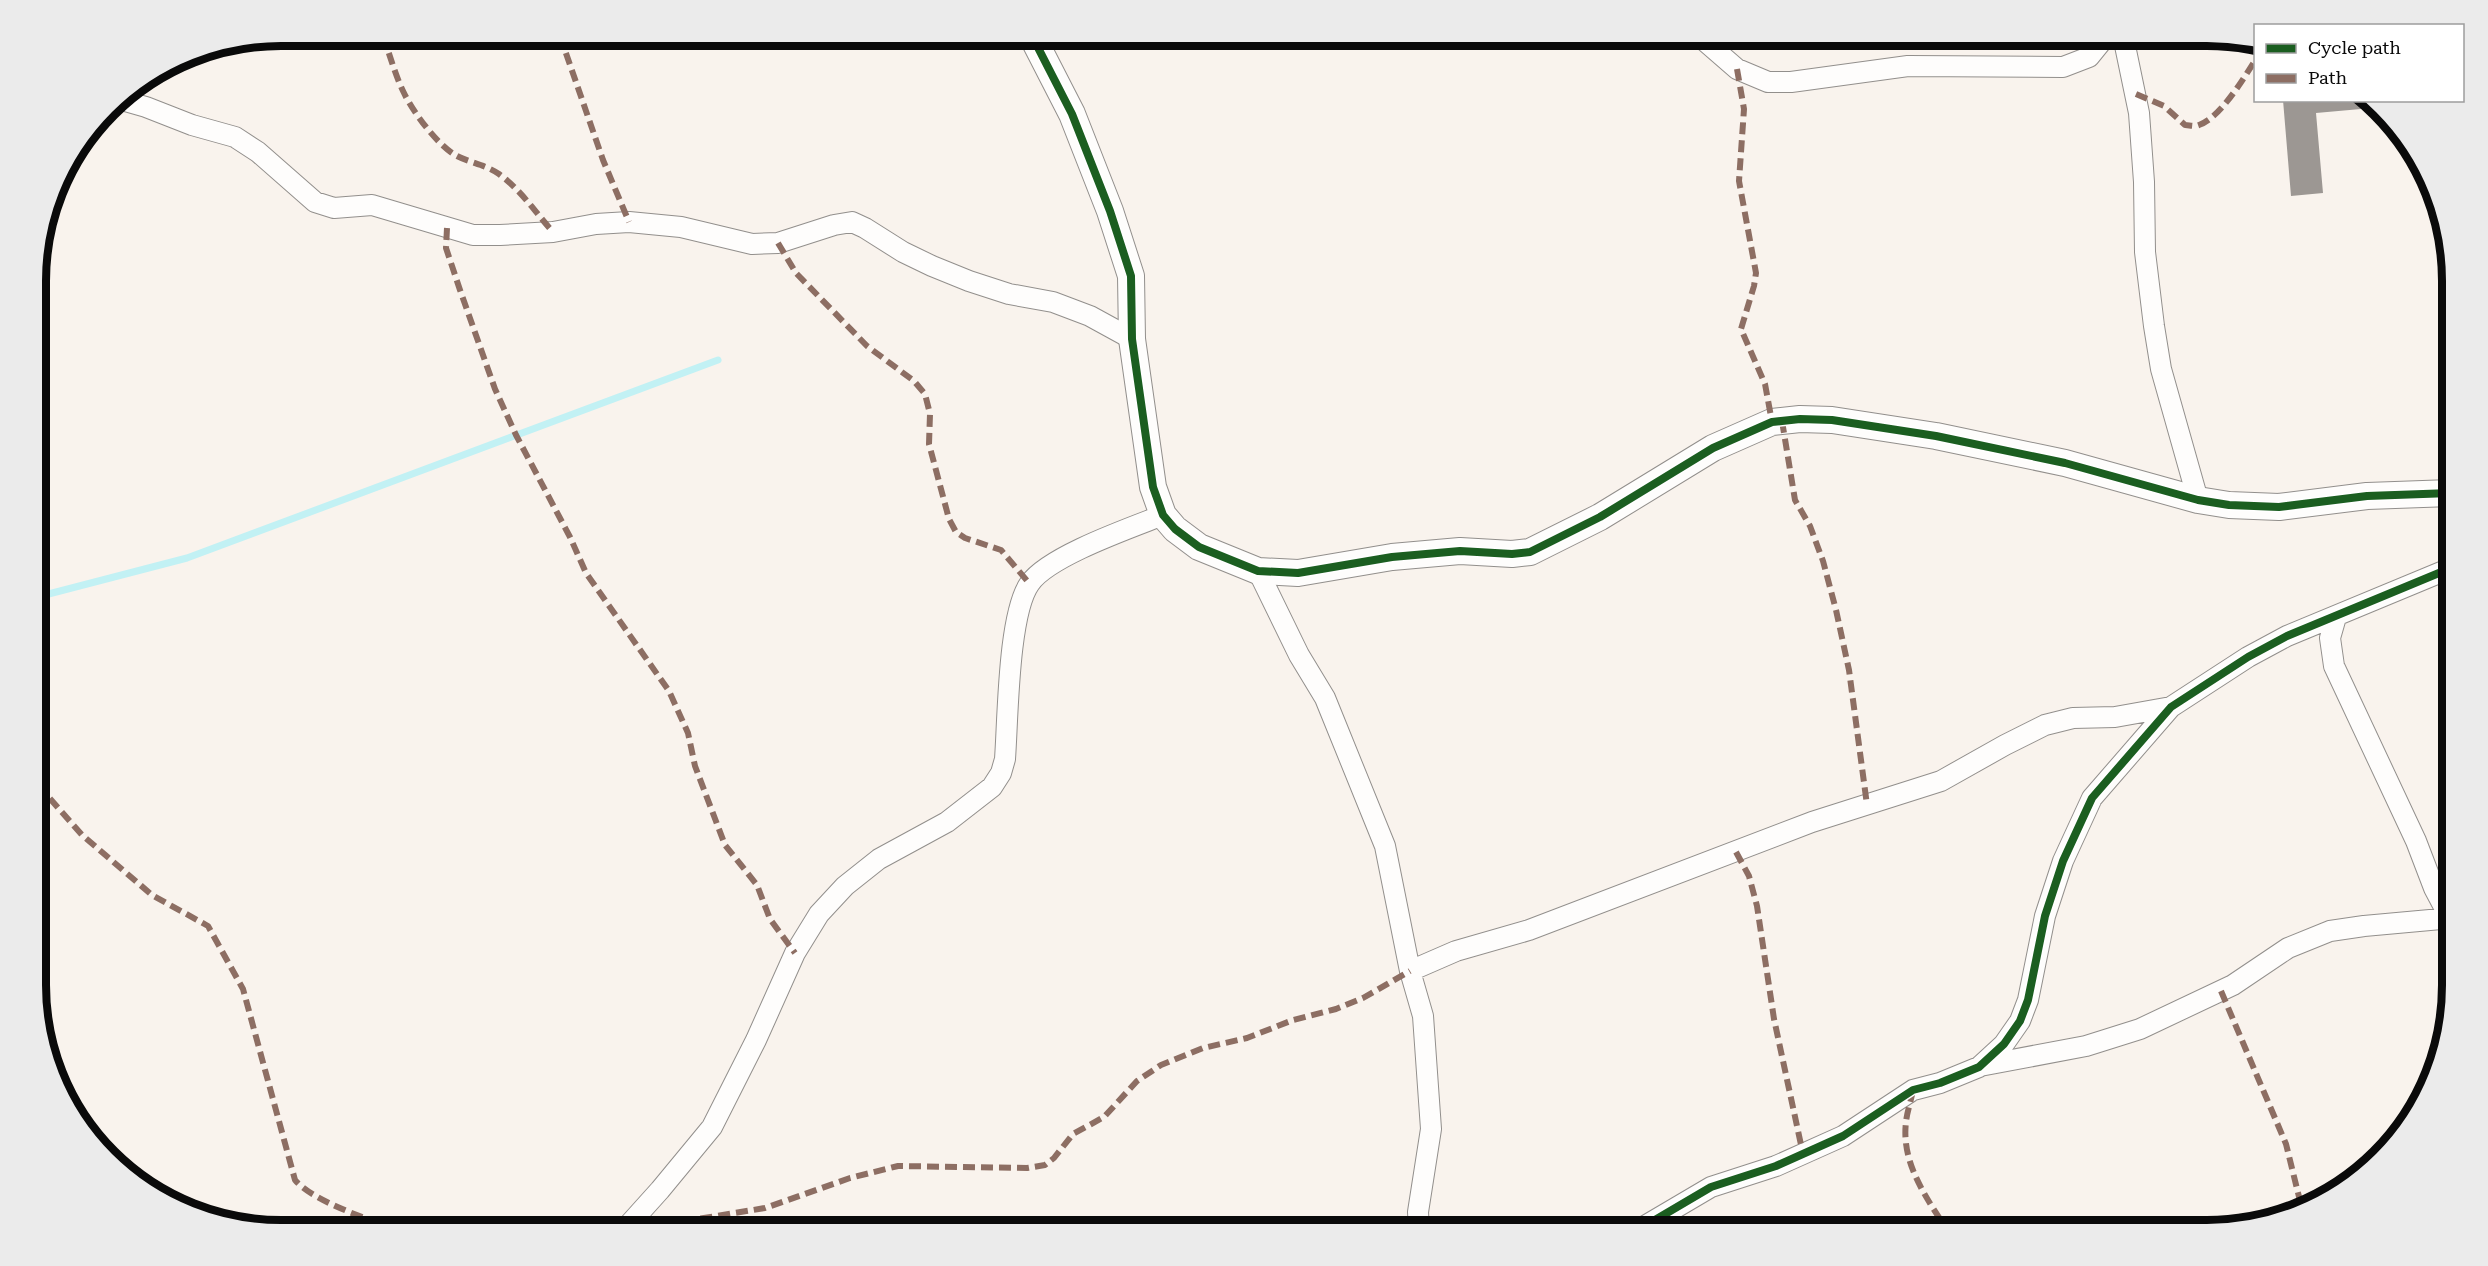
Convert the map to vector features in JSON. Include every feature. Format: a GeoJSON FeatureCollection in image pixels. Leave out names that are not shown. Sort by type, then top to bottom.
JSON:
{"type":"FeatureCollection","features":[{"type":"Feature","properties":{"kind":"street"},"geometry":{"type":"LineString","coordinates":[[1037,46],[1072,114],[1114,222],[1131,276],[1132,339],[1153,487],[1163,514],[1175,529],[1199,547],[1258,571],[1298,573],[1392,557],[1460,551],[1512,554],[1530,552],[1600,517],[1713,448],[1772,422],[1800,419],[1832,420],[1948,438],[2065,463],[2198,500],[2229,505],[2279,507],[2367,496],[2442,493]]}},
{"type":"Feature","properties":{"kind":"street"},"geometry":{"type":"LineString","coordinates":[[1711,46],[1737,69],[1768,82],[1791,82],[1908,66],[2063,67],[2089,57],[2098,46]]}},
{"type":"Feature","properties":{"kind":"street"},"geometry":{"type":"LineString","coordinates":[[2125,46],[2139,113],[2144,182],[2145,252],[2154,326],[2161,369],[2198,500]]}},
{"type":"Feature","properties":{"kind":"street"},"geometry":{"type":"LineString","coordinates":[[129,102],[192,125],[234,137],[258,152],[315,202],[334,208],[372,205],[473,235],[501,236],[553,232],[596,224],[629,222],[681,226],[752,244],[778,243],[834,225],[852,222],[932,266],[969,282],[1009,294],[1053,302],[1090,316],[1132,339]]}},
{"type":"Feature","properties":{"kind":"street"},"geometry":{"type":"LineString","coordinates":[[633,1220],[712,1127],[756,1040],[795,953],[819,914],[845,886],[879,859],[947,822],[992,787],[1001,773],[1005,759],[1011,661],[1021,600],[1029,583],[1041,571],[1086,546],[1163,514]]}},
{"type":"Feature","properties":{"kind":"street"},"geometry":{"type":"LineString","coordinates":[[1258,571],[1299,655],[1325,698],[1370,804],[1385,846],[1410,971],[1423,1016],[1431,1129],[1418,1220]]}},
{"type":"Feature","properties":{"kind":"street"},"geometry":{"type":"LineString","coordinates":[[1980,1067],[2004,1044],[2020,1021],[2028,1000],[2045,916],[2062,861],[2092,798],[2171,707],[2248,657],[2287,636],[2336,617],[2397,588],[2442,571]]}},
{"type":"Feature","properties":{"kind":"street"},"geometry":{"type":"LineString","coordinates":[[2336,617],[2330,638],[2334,666],[2416,841],[2442,903]]}},
{"type":"Feature","properties":{"kind":"street"},"geometry":{"type":"LineString","coordinates":[[1410,971],[1456,951],[1529,930],[1812,822],[1941,781],[2046,725],[2073,718],[2115,717],[2171,707]]}},
{"type":"Feature","properties":{"kind":"street"},"geometry":{"type":"LineString","coordinates":[[1653,1220],[1711,1187],[1776,1166],[1842,1136],[1913,1090],[1940,1083],[1980,1067],[2086,1046],[2140,1029],[2233,985],[2288,948],[2330,931],[2442,920]]}},
{"type":"Feature","properties":{"kind":"building"},"geometry":{"type":"Polygon","coordinates":[[[2283,102],[2358,102],[2366,109],[2316,113],[2323,193],[2291,196],[2283,102]]]}},
{"type":"Feature","properties":{"kind":"waterway"},"geometry":{"type":"LineString","coordinates":[[46,595],[187,558],[718,360]]}},
{"type":"Feature","properties":{"kind":"marked path"},"geometry":{"type":"LineString","coordinates":[[386,46],[404,93],[434,137],[457,156],[489,168],[507,180],[553,232]]}},
{"type":"Feature","properties":{"kind":"marked path"},"geometry":{"type":"LineString","coordinates":[[563,46],[603,160],[629,222]]}},
{"type":"Feature","properties":{"kind":"marked path"},"geometry":{"type":"LineString","coordinates":[[2136,94],[2164,106],[2185,125],[2197,126],[2207,121],[2223,106],[2254,62]]}},
{"type":"Feature","properties":{"kind":"marked path"},"geometry":{"type":"LineString","coordinates":[[1737,69],[1744,109],[1739,181],[1756,273],[1741,329],[1765,384],[1772,422]]}},
{"type":"Feature","properties":{"kind":"marked path"},"geometry":{"type":"LineString","coordinates":[[447,228],[446,248],[495,389],[516,435],[570,537],[586,573],[669,691],[688,733],[695,766],[725,845],[757,885],[770,919],[795,953]]}},
{"type":"Feature","properties":{"kind":"marked path"},"geometry":{"type":"LineString","coordinates":[[778,243],[796,273],[867,346],[914,381],[925,394],[930,414],[929,444],[949,519],[956,532],[965,538],[1001,550],[1029,583]]}},
{"type":"Feature","properties":{"kind":"marked path"},"geometry":{"type":"LineString","coordinates":[[1782,421],[1795,500],[1810,526],[1823,561],[1836,610],[1849,670],[1867,805]]}},
{"type":"Feature","properties":{"kind":"marked path"},"geometry":{"type":"LineString","coordinates":[[46,794],[82,835],[152,895],[208,926],[243,989],[295,1180],[315,1195],[369,1220]]}},
{"type":"Feature","properties":{"kind":"marked path"},"geometry":{"type":"LineString","coordinates":[[1736,852],[1749,876],[1757,906],[1774,1019],[1803,1154]]}},
{"type":"Feature","properties":{"kind":"marked path"},"geometry":{"type":"LineString","coordinates":[[692,1220],[765,1208],[850,1178],[898,1166],[1027,1168],[1045,1165],[1054,1158],[1073,1134],[1104,1117],[1137,1081],[1161,1065],[1203,1048],[1247,1038],[1293,1020],[1336,1009],[1363,998],[1410,971]]}},
{"type":"Feature","properties":{"kind":"marked path"},"geometry":{"type":"LineString","coordinates":[[2221,991],[2286,1144],[2300,1201]]}},
{"type":"Feature","properties":{"kind":"marked path"},"geometry":{"type":"LineString","coordinates":[[1913,1090],[1906,1122],[1907,1152],[1917,1179],[1941,1220]]}},
{"type":"Feature","properties":{"kind":"cycle path"},"geometry":{"type":"LineString","coordinates":[[1037,46],[1072,114],[1110,211],[1131,276],[1132,339],[1153,487],[1163,515],[1175,529],[1199,547],[1258,571],[1298,573],[1392,557],[1460,551],[1512,554],[1530,552],[1600,517],[1713,448],[1772,422],[1800,419],[1832,420],[1936,436],[2065,463],[2198,500],[2229,505],[2279,507],[2367,496],[2442,493]]}},
{"type":"Feature","properties":{"kind":"cycle path"},"geometry":{"type":"LineString","coordinates":[[1655,1220],[1711,1187],[1776,1166],[1843,1136],[1913,1090],[1940,1083],[1979,1067],[2004,1044],[2020,1021],[2028,1000],[2045,916],[2063,861],[2092,798],[2171,707],[2248,657],[2287,636],[2442,572]]}}]}
